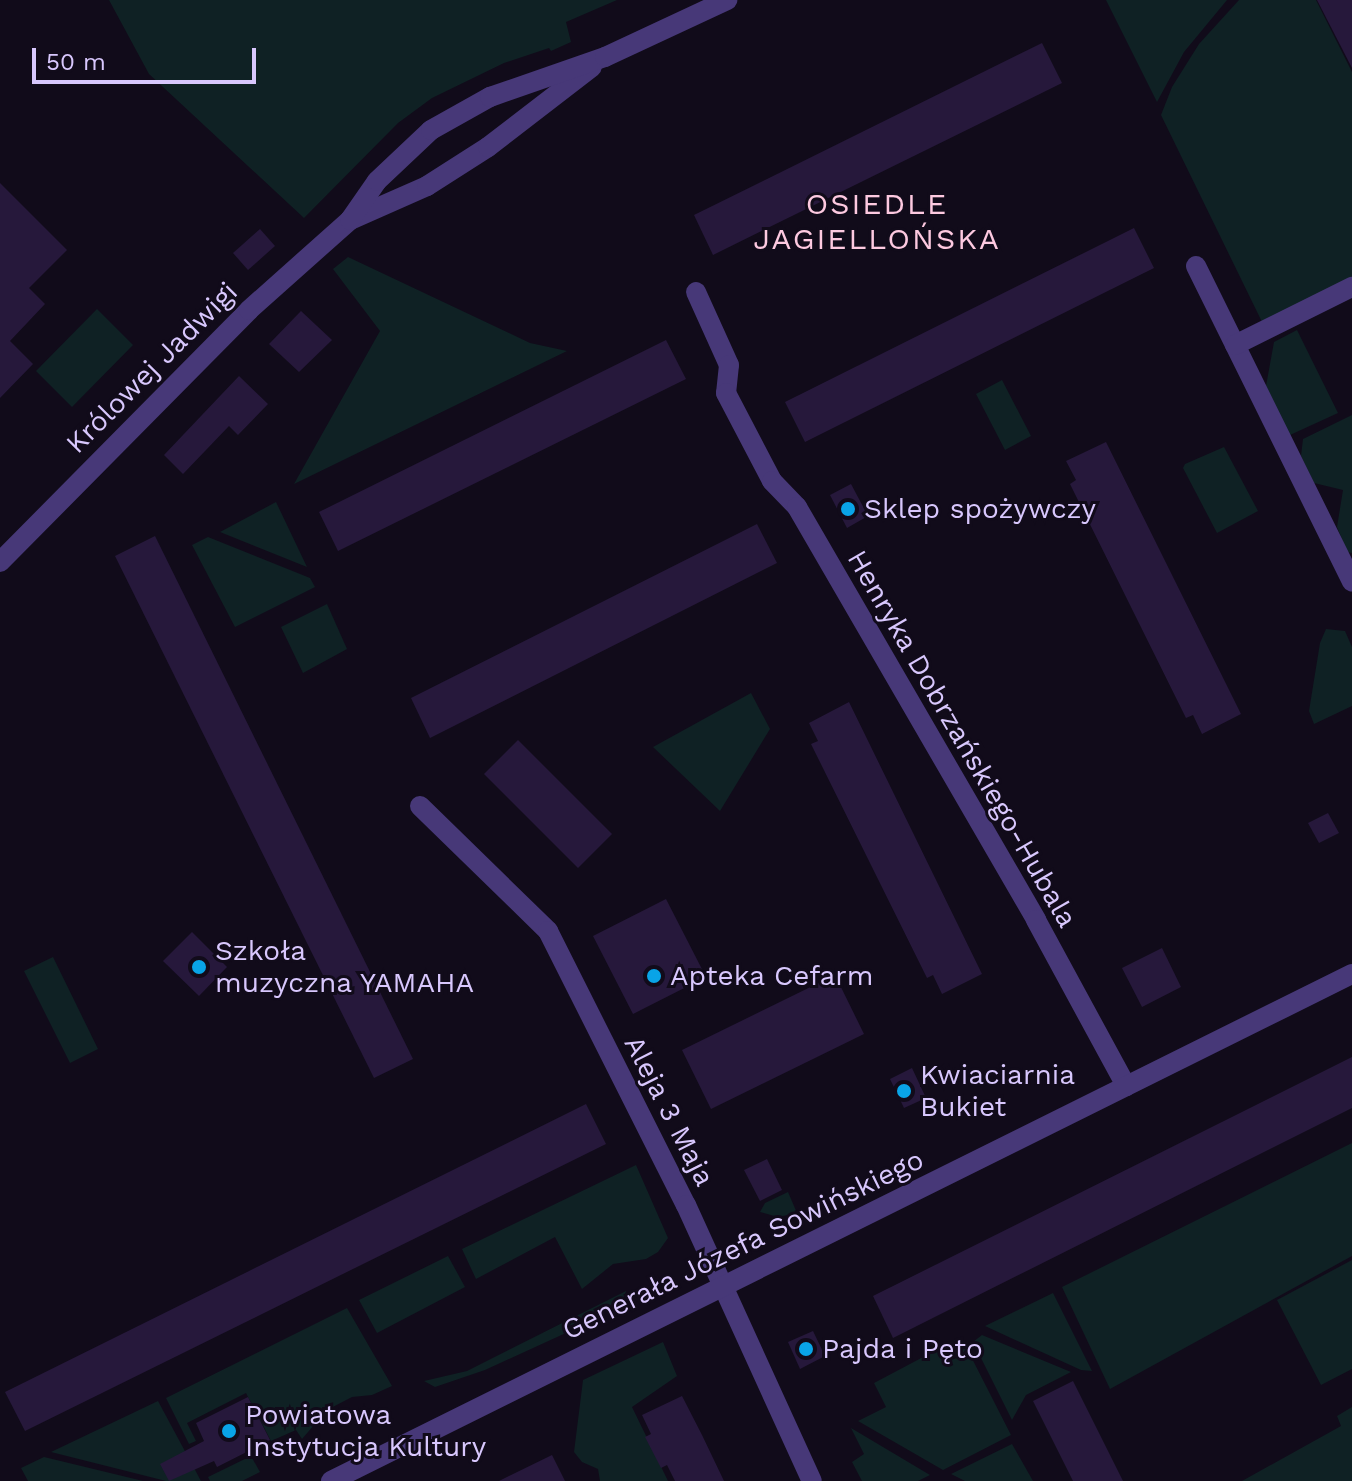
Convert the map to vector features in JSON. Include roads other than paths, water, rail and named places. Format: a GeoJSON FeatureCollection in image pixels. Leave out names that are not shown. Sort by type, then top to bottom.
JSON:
{"type":"FeatureCollection","features":[{"type":"Feature","properties":{"kind":"street","name":"Królowej Jadwigi"},"geometry":{"type":"LineString","coordinates":[[0,562],[249,310],[350,220],[377,181],[431,130],[490,97],[605,57],[727,0]]}},
{"type":"Feature","properties":{"kind":"street","name":"Królowej Jadwigi"},"geometry":{"type":"LineString","coordinates":[[350,220],[427,186],[488,147],[605,57]]}},
{"type":"Feature","properties":{"kind":"street"},"geometry":{"type":"LineString","coordinates":[[1196,266],[1352,582]]}},
{"type":"Feature","properties":{"kind":"street"},"geometry":{"type":"LineString","coordinates":[[1235,345],[1352,287]]}},
{"type":"Feature","properties":{"kind":"street","name":"Henryka Dobrzańskiego-Hubala"},"geometry":{"type":"LineString","coordinates":[[696,292],[729,365],[726,393],[772,481],[797,507],[1036,920],[1126,1086]]}},
{"type":"Feature","properties":{"kind":"street","name":"Aleja 3 Maja"},"geometry":{"type":"LineString","coordinates":[[420,806],[548,931],[686,1205],[812,1481]]}},
{"type":"Feature","properties":{"kind":"street","name":"Generała Józefa Sowińskiego"},"geometry":{"type":"LineString","coordinates":[[331,1481],[1352,974]]}},
{"type":"Feature","properties":{"kind":"place","name":"Sklep spożywczy"},"geometry":{"type":"Point","coordinates":[848,509]}},
{"type":"Feature","properties":{"kind":"place","name":"Szkoła muzyczna YAMAHA"},"geometry":{"type":"Point","coordinates":[199,967]}},
{"type":"Feature","properties":{"kind":"place","name":"Apteka Cefarm"},"geometry":{"type":"Point","coordinates":[654,976]}},
{"type":"Feature","properties":{"kind":"place","name":"Kwiaciarnia Bukiet"},"geometry":{"type":"Point","coordinates":[904,1091]}},
{"type":"Feature","properties":{"kind":"place","name":"Pajda i Pęto"},"geometry":{"type":"Point","coordinates":[806,1349]}},
{"type":"Feature","properties":{"kind":"place","name":"Powiatowa Instytucja Kultury"},"geometry":{"type":"Point","coordinates":[229,1431]}},
{"type":"Feature","properties":{"kind":"district","name":"OSIEDLE JAGIELLOŃSKA"},"geometry":{"type":"Point","coordinates":[877,221]}}]}
